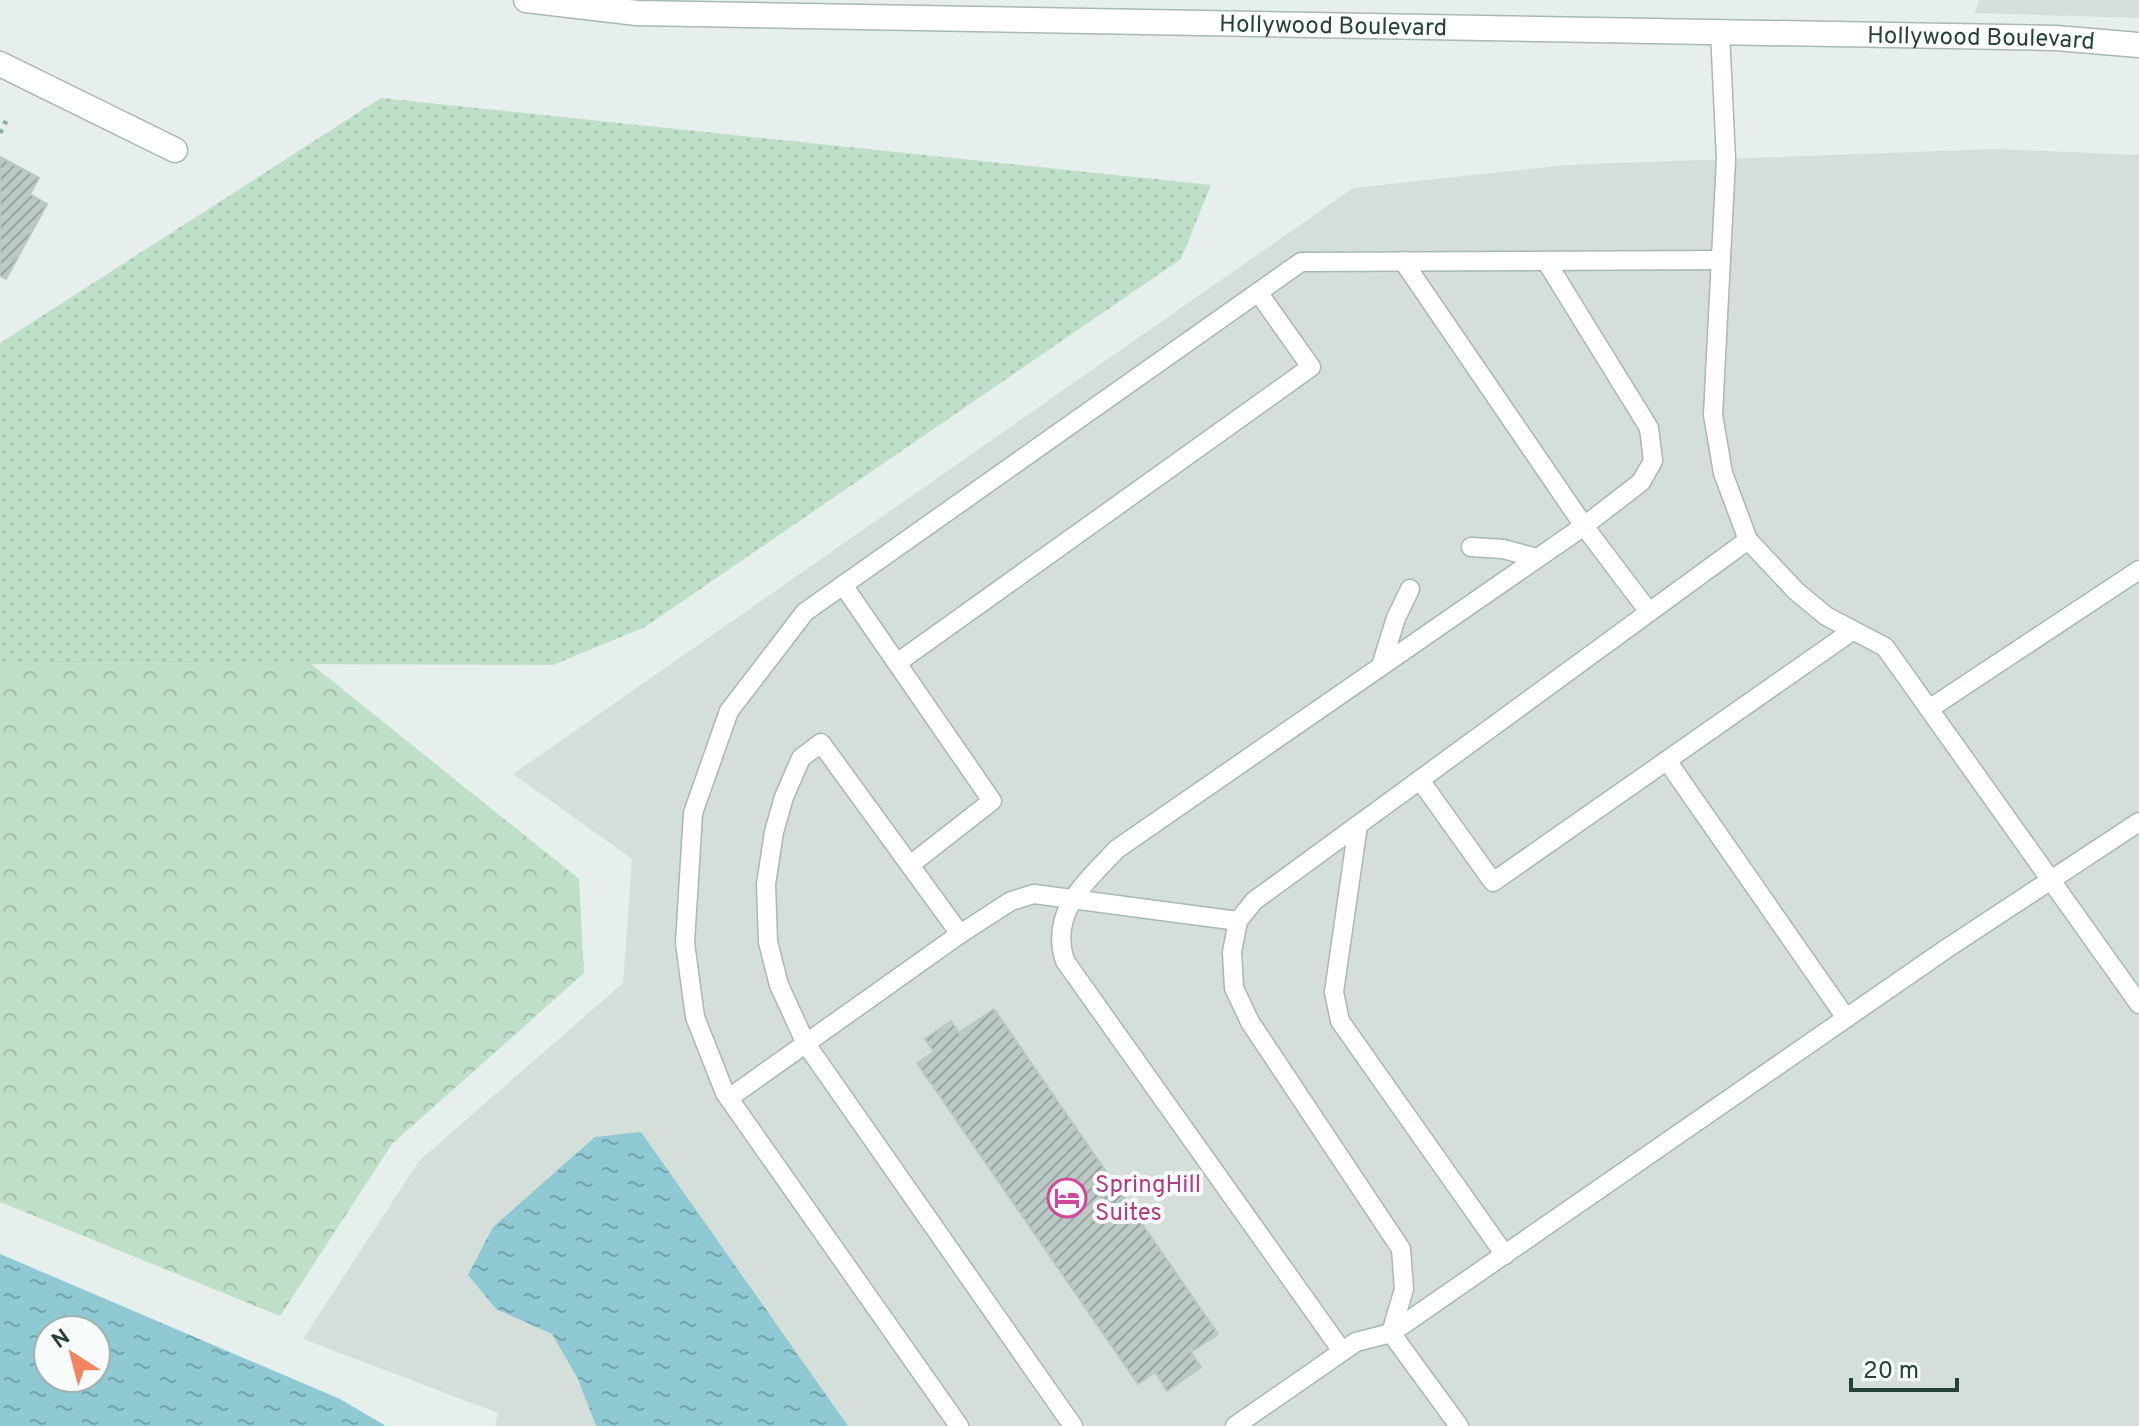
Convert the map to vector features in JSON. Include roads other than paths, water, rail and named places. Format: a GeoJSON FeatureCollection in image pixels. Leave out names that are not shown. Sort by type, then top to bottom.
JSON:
{"type":"FeatureCollection","features":[{"type":"Feature","properties":{"kind":"street","name":"Hollywood Boulevard"},"geometry":{"type":"LineString","coordinates":[[526,0],[637,13],[2056,38],[2139,45]]}},
{"type":"Feature","properties":{"kind":"street"},"geometry":{"type":"LineString","coordinates":[[0,64],[175,150]]}},
{"type":"Feature","properties":{"kind":"lane"},"geometry":{"type":"LineString","coordinates":[[1720,32],[1726,159],[1713,415],[1723,473],[1748,540],[1796,591],[1826,616],[1885,647],[2139,1004]]}},
{"type":"Feature","properties":{"kind":"lane"},"geometry":{"type":"LineString","coordinates":[[959,1426],[729,1098],[695,1017],[685,943],[693,813],[729,711],[805,612],[1301,262],[1721,260]]}},
{"type":"Feature","properties":{"kind":"lane"},"geometry":{"type":"LineString","coordinates":[[1403,261],[1584,526],[1649,612]]}},
{"type":"Feature","properties":{"kind":"lane"},"geometry":{"type":"LineString","coordinates":[[1342,1351],[1065,961],[1060,944],[1071,899],[1117,849],[1584,526],[1641,482],[1653,461],[1649,428],[1546,261]]}},
{"type":"Feature","properties":{"kind":"lane"},"geometry":{"type":"LineString","coordinates":[[897,663],[1311,367],[1258,292]]}},
{"type":"Feature","properties":{"kind":"lane"},"geometry":{"type":"LineString","coordinates":[[1391,1333],[1404,1289],[1401,1249],[1250,1022],[1234,988],[1232,952],[1238,921],[1254,901],[1748,540]]}},
{"type":"Feature","properties":{"kind":"lane"},"geometry":{"type":"LineString","coordinates":[[1471,547],[1503,549],[1537,558]]}},
{"type":"Feature","properties":{"kind":"lane"},"geometry":{"type":"LineString","coordinates":[[1929,709],[2139,570]]}},
{"type":"Feature","properties":{"kind":"lane"},"geometry":{"type":"LineString","coordinates":[[843,585],[992,801],[910,865]]}},
{"type":"Feature","properties":{"kind":"lane"},"geometry":{"type":"LineString","coordinates":[[1381,666],[1396,618],[1410,589]]}},
{"type":"Feature","properties":{"kind":"lane"},"geometry":{"type":"LineString","coordinates":[[1420,780],[1493,882],[1852,631]]}},
{"type":"Feature","properties":{"kind":"lane"},"geometry":{"type":"LineString","coordinates":[[960,934],[821,743],[801,758],[784,797],[774,832],[766,884],[768,942],[779,985],[806,1044],[1073,1426]]}},
{"type":"Feature","properties":{"kind":"lane"},"geometry":{"type":"LineString","coordinates":[[1668,762],[1846,1018]]}},
{"type":"Feature","properties":{"kind":"lane"},"geometry":{"type":"LineString","coordinates":[[1235,1426],[1356,1342],[1391,1333],[1946,949],[2139,822]]}},
{"type":"Feature","properties":{"kind":"lane"},"geometry":{"type":"LineString","coordinates":[[1358,825],[1334,992],[1340,1021],[1505,1255]]}},
{"type":"Feature","properties":{"kind":"lane"},"geometry":{"type":"LineString","coordinates":[[729,1098],[1011,901],[1034,894],[1238,921]]}},
{"type":"Feature","properties":{"kind":"lane"},"geometry":{"type":"LineString","coordinates":[[1391,1333],[1459,1426]]}},
{"type":"Feature","properties":{"kind":"water"},"geometry":{"type":"Polygon","coordinates":[[[641,1132],[848,1426],[596,1426],[578,1379],[552,1334],[496,1309],[468,1275],[493,1227],[595,1137],[641,1132]]]}},
{"type":"Feature","properties":{"kind":"water"},"geometry":{"type":"Polygon","coordinates":[[[0,1254],[340,1399],[386,1426],[0,1426],[0,1254]]]}},
{"type":"Feature","properties":{"kind":"place","name":"SpringHill Suites"},"geometry":{"type":"Point","coordinates":[1067,1198]}}]}
